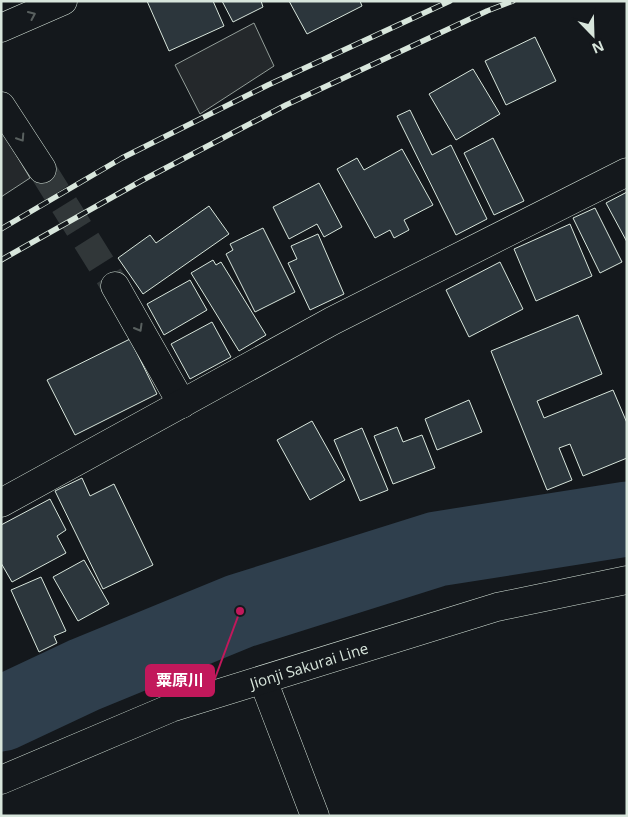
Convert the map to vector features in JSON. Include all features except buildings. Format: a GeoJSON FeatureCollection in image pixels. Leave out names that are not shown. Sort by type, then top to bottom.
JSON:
{"type":"FeatureCollection","features":[{"type":"Feature","properties":{"kind":"street"},"geometry":{"type":"LineString","coordinates":[[1,28],[63,1]]}},
{"type":"Feature","properties":{"kind":"street"},"geometry":{"type":"LineString","coordinates":[[1,106],[42,169]]}},
{"type":"Feature","properties":{"kind":"street"},"geometry":{"type":"LineString","coordinates":[[1,503],[332,321],[627,172]]}},
{"type":"Feature","properties":{"kind":"street"},"geometry":{"type":"LineString","coordinates":[[115,286],[182,404]]}},
{"type":"Feature","properties":{"kind":"street","name":"Jionji Sakurai Line"},"geometry":{"type":"LineString","coordinates":[[1,780],[171,708],[497,607],[627,580]]}},
{"type":"Feature","properties":{"kind":"street"},"geometry":{"type":"LineString","coordinates":[[263,680],[315,816]]}},
{"type":"Feature","properties":{"kind":"shaded area"},"geometry":{"type":"Polygon","coordinates":[[[254,23],[274,66],[200,114],[175,65],[254,23]]]}},
{"type":"Feature","properties":{"kind":"shaded area"},"geometry":{"type":"Polygon","coordinates":[[[1,129],[30,178],[1,197],[1,129]]]}},
{"type":"Feature","properties":{"kind":"waterway"},"geometry":{"type":"LineString","coordinates":[[1,714],[84,675],[240,611],[437,549],[627,519]]}},
{"type":"Feature","properties":{"kind":"tunnel"},"geometry":{"type":"LineString","coordinates":[[42,169],[115,286]]}},
{"type":"Feature","properties":{"kind":"railway"},"geometry":{"type":"LineString","coordinates":[[1,229],[122,158],[268,85],[450,1]]}},
{"type":"Feature","properties":{"kind":"railway"},"geometry":{"type":"LineString","coordinates":[[1,260],[141,181],[286,105],[487,11],[513,1]]}},
{"type":"Feature","properties":{"kind":"place","name":"粟原川"},"geometry":{"type":"Point","coordinates":[240,611]}}]}
